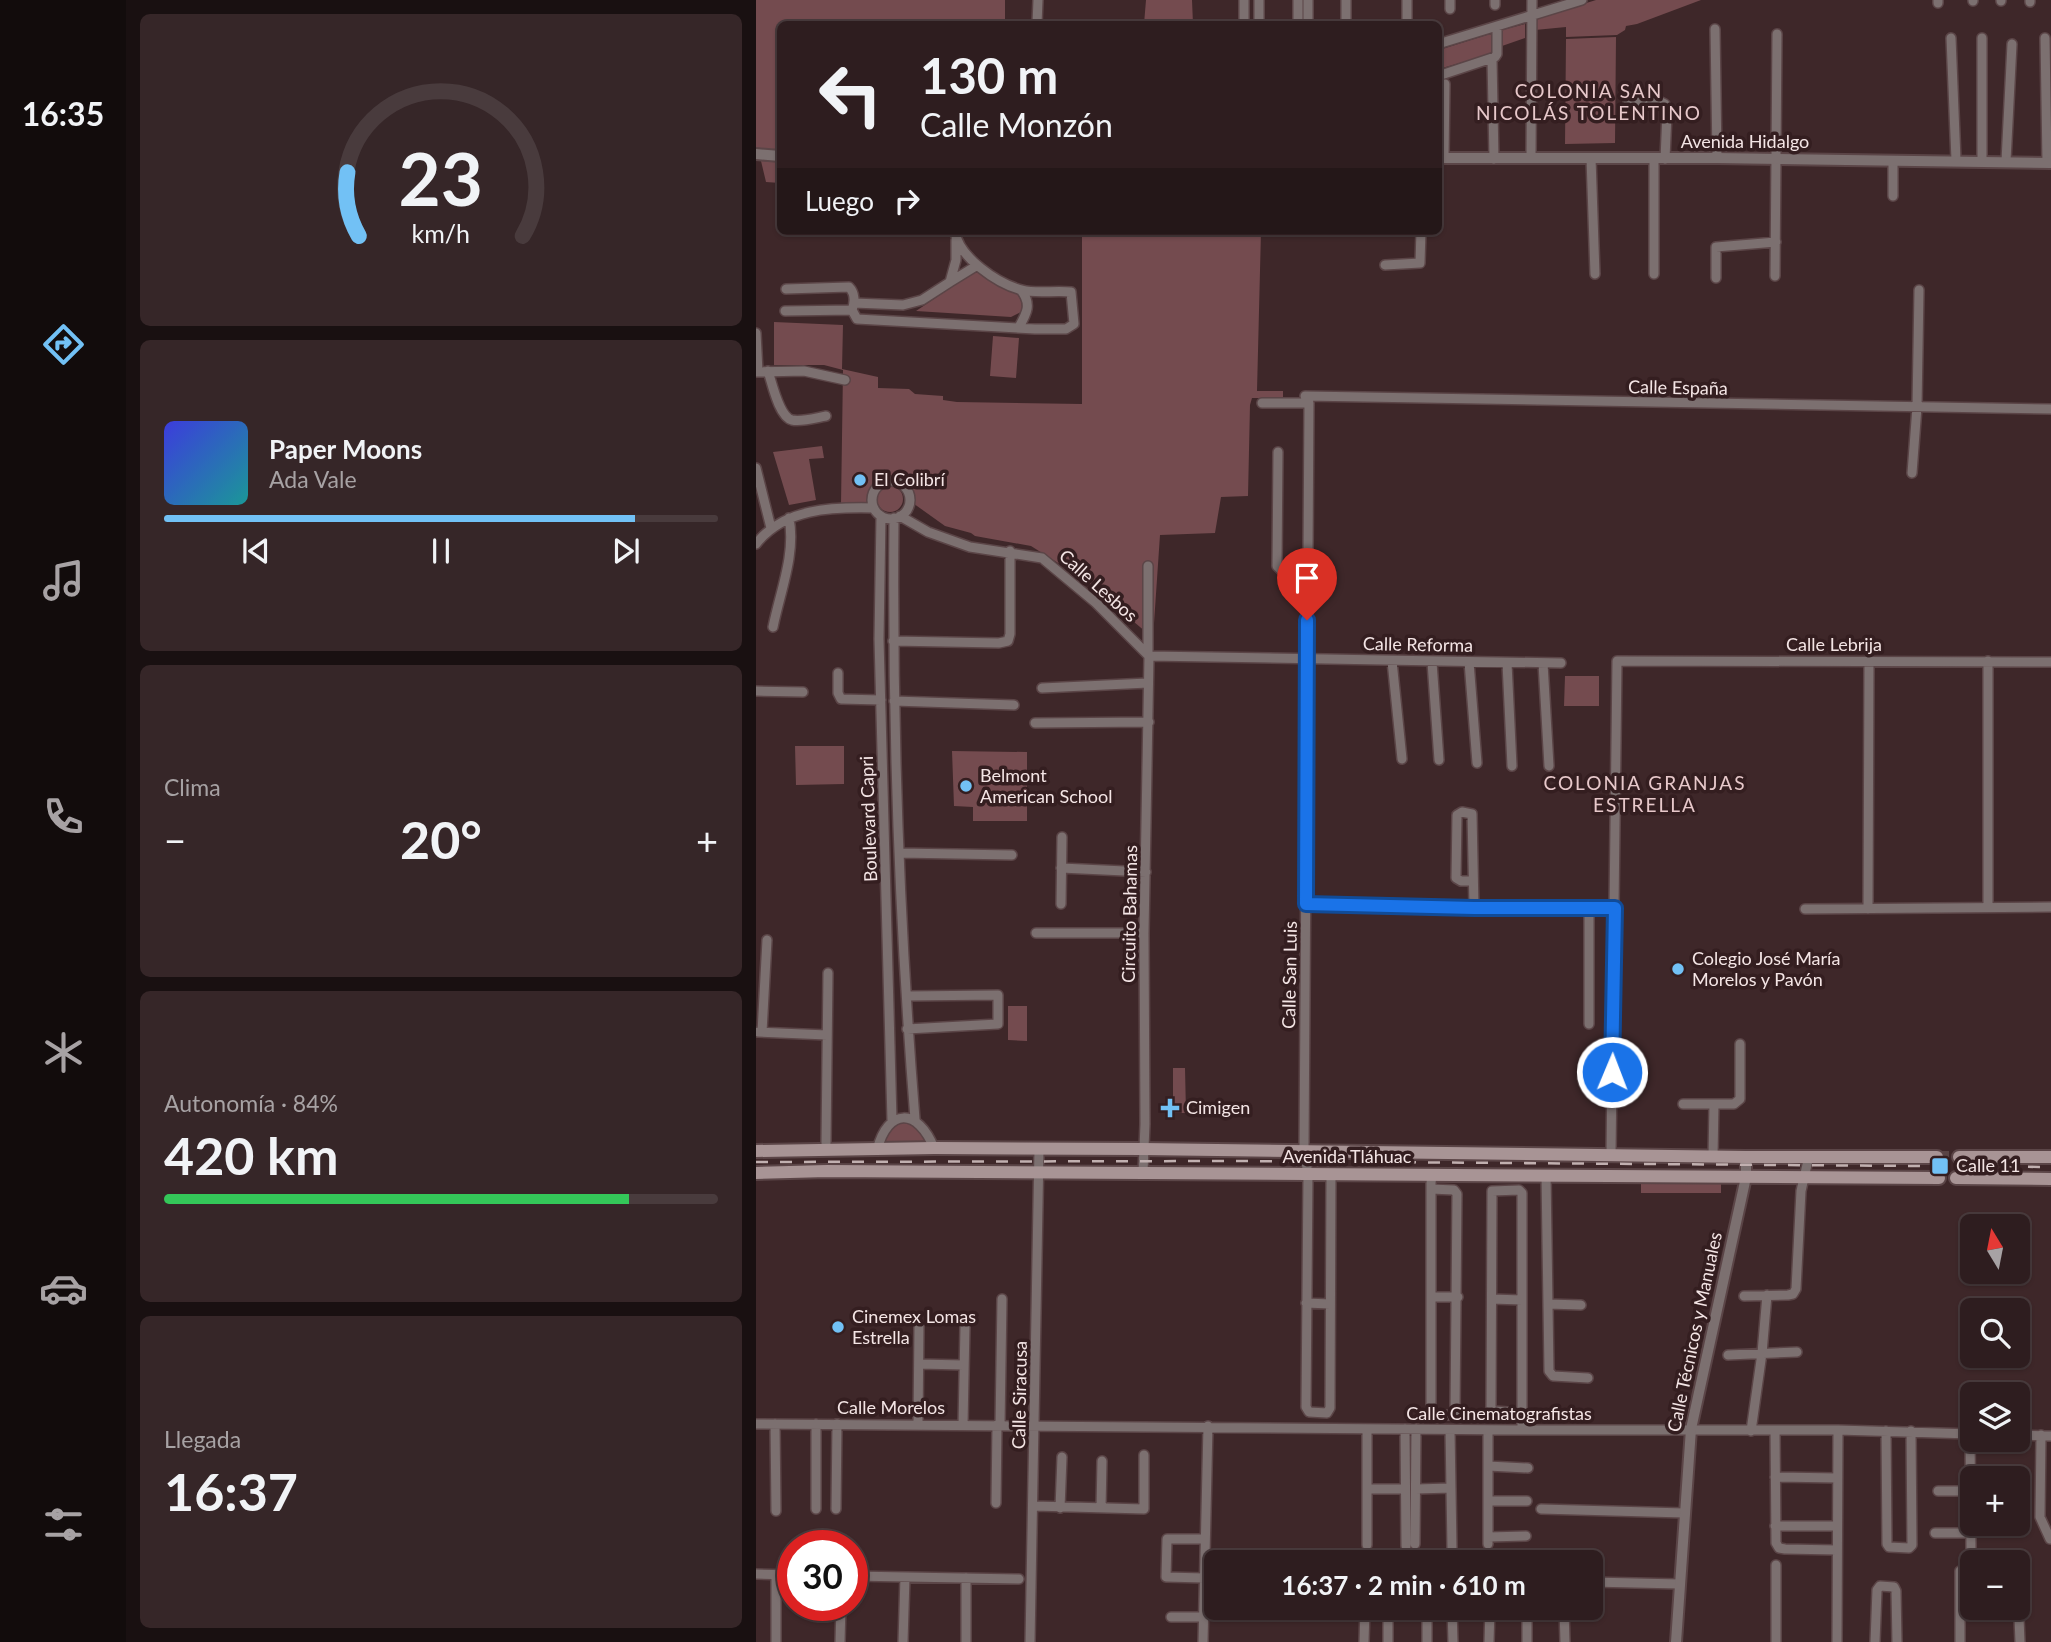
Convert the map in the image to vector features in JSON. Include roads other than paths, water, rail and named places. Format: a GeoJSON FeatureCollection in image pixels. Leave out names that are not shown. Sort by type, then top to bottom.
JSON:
{"type":"FeatureCollection","features":[{"type":"Feature","properties":{"kind":"main road","name":"Avenida Tláhuac"},"geometry":{"type":"LineString","coordinates":[[756,1152],[934,1148],[1937,1157]]}},
{"type":"Feature","properties":{"kind":"main road"},"geometry":{"type":"LineString","coordinates":[[1959,1157],[2051,1157]]}},
{"type":"Feature","properties":{"kind":"main road","name":"Avenida Tláhuac"},"geometry":{"type":"LineString","coordinates":[[756,1173],[1143,1172],[1939,1178]]}},
{"type":"Feature","properties":{"kind":"main road"},"geometry":{"type":"LineString","coordinates":[[1956,1178],[2051,1179]]}},
{"type":"Feature","properties":{"kind":"street"},"geometry":{"type":"LineString","coordinates":[[1037,21],[1038,0]]}},
{"type":"Feature","properties":{"kind":"street"},"geometry":{"type":"LineString","coordinates":[[1244,0],[1244,21]]}},
{"type":"Feature","properties":{"kind":"street"},"geometry":{"type":"LineString","coordinates":[[1259,0],[1259,21]]}},
{"type":"Feature","properties":{"kind":"street"},"geometry":{"type":"LineString","coordinates":[[1298,0],[1298,21]]}},
{"type":"Feature","properties":{"kind":"street"},"geometry":{"type":"LineString","coordinates":[[1308,0],[1308,21]]}},
{"type":"Feature","properties":{"kind":"street"},"geometry":{"type":"LineString","coordinates":[[1346,0],[1346,21]]}},
{"type":"Feature","properties":{"kind":"street"},"geometry":{"type":"LineString","coordinates":[[1407,0],[1407,21]]}},
{"type":"Feature","properties":{"kind":"street"},"geometry":{"type":"LineString","coordinates":[[1531,158],[1532,0]]}},
{"type":"Feature","properties":{"kind":"street"},"geometry":{"type":"LineString","coordinates":[[1442,43],[1582,0]]}},
{"type":"Feature","properties":{"kind":"street"},"geometry":{"type":"LineString","coordinates":[[1442,80],[1492,59],[1497,54],[1497,26]]}},
{"type":"Feature","properties":{"kind":"street"},"geometry":{"type":"LineString","coordinates":[[1715,29],[1717,158]]}},
{"type":"Feature","properties":{"kind":"street"},"geometry":{"type":"LineString","coordinates":[[1775,276],[1777,34]]}},
{"type":"Feature","properties":{"kind":"street"},"geometry":{"type":"LineString","coordinates":[[1951,38],[1956,160]]}},
{"type":"Feature","properties":{"kind":"street"},"geometry":{"type":"LineString","coordinates":[[1982,38],[1982,161]]}},
{"type":"Feature","properties":{"kind":"street"},"geometry":{"type":"LineString","coordinates":[[2045,38],[2049,163]]}},
{"type":"Feature","properties":{"kind":"street"},"geometry":{"type":"LineString","coordinates":[[2006,161],[2012,44]]}},
{"type":"Feature","properties":{"kind":"street"},"geometry":{"type":"LineString","coordinates":[[1492,59],[1494,159]]}},
{"type":"Feature","properties":{"kind":"street"},"geometry":{"type":"LineString","coordinates":[[1628,100],[1657,100],[1665,104],[1667,113],[1660,159],[1654,274]]}},
{"type":"Feature","properties":{"kind":"street"},"geometry":{"type":"LineString","coordinates":[[756,154],[777,156]]}},
{"type":"Feature","properties":{"kind":"street","name":"Avenida Hidalgo"},"geometry":{"type":"LineString","coordinates":[[1442,158],[1777,158],[2049,163]]}},
{"type":"Feature","properties":{"kind":"street"},"geometry":{"type":"LineString","coordinates":[[1591,158],[1595,274]]}},
{"type":"Feature","properties":{"kind":"street"},"geometry":{"type":"LineString","coordinates":[[1893,161],[1893,196]]}},
{"type":"Feature","properties":{"kind":"street"},"geometry":{"type":"LineString","coordinates":[[1385,265],[1420,263],[1421,235]]}},
{"type":"Feature","properties":{"kind":"street"},"geometry":{"type":"LineString","coordinates":[[956,236],[976,266],[1021,290],[1027,298],[1029,306],[1019,327]]}},
{"type":"Feature","properties":{"kind":"street"},"geometry":{"type":"LineString","coordinates":[[950,282],[956,260],[956,236]]}},
{"type":"Feature","properties":{"kind":"street"},"geometry":{"type":"LineString","coordinates":[[1716,278],[1716,247],[1776,242]]}},
{"type":"Feature","properties":{"kind":"street"},"geometry":{"type":"LineString","coordinates":[[854,311],[914,304],[976,266]]}},
{"type":"Feature","properties":{"kind":"street"},"geometry":{"type":"LineString","coordinates":[[786,289],[849,287],[852,291],[854,311]]}},
{"type":"Feature","properties":{"kind":"street"},"geometry":{"type":"LineString","coordinates":[[785,311],[854,311],[1019,327],[1066,329],[1074,324],[1071,292],[1021,290]]}},
{"type":"Feature","properties":{"kind":"street"},"geometry":{"type":"LineString","coordinates":[[1912,473],[1917,407],[1919,290]]}},
{"type":"Feature","properties":{"kind":"street"},"geometry":{"type":"LineString","coordinates":[[756,333],[761,372],[782,413],[788,419],[795,420],[826,416]]}},
{"type":"Feature","properties":{"kind":"street"},"geometry":{"type":"LineString","coordinates":[[761,372],[804,370],[845,380]]}},
{"type":"Feature","properties":{"kind":"street"},"geometry":{"type":"LineString","coordinates":[[1262,403],[1308,399]]}},
{"type":"Feature","properties":{"kind":"street","name":"Calle España"},"geometry":{"type":"LineString","coordinates":[[1308,399],[2051,409]]}},
{"type":"Feature","properties":{"kind":"street","name":"Calle San Luis"},"geometry":{"type":"LineString","coordinates":[[1308,399],[1304,1150],[1308,1174],[1306,1407],[1309,1412],[1326,1413],[1330,1408],[1330,1304]]}},
{"type":"Feature","properties":{"kind":"street"},"geometry":{"type":"LineString","coordinates":[[1278,452],[1277,566],[1283,572],[1307,571]]}},
{"type":"Feature","properties":{"kind":"street"},"geometry":{"type":"LineString","coordinates":[[756,468],[771,528]]}},
{"type":"Feature","properties":{"kind":"street"},"geometry":{"type":"LineString","coordinates":[[884,482],[897,482],[906,489],[908,507],[897,517],[881,516],[874,508],[872,495],[884,482]]}},
{"type":"Feature","properties":{"kind":"street"},"geometry":{"type":"LineString","coordinates":[[756,544],[771,528],[789,518],[812,511],[874,508]]}},
{"type":"Feature","properties":{"kind":"street","name":"Boulevard Capri"},"geometry":{"type":"LineString","coordinates":[[881,516],[881,699],[892,1121]]}},
{"type":"Feature","properties":{"kind":"street","name":"Boulevard Capri"},"geometry":{"type":"LineString","coordinates":[[897,517],[894,701],[907,1030],[915,1119]]}},
{"type":"Feature","properties":{"kind":"street","name":"Calle Lesbos"},"geometry":{"type":"LineString","coordinates":[[897,517],[949,541],[970,547],[1042,558],[1096,603],[1148,654]]}},
{"type":"Feature","properties":{"kind":"street"},"geometry":{"type":"LineString","coordinates":[[773,627],[788,564],[789,518]]}},
{"type":"Feature","properties":{"kind":"street"},"geometry":{"type":"LineString","coordinates":[[893,641],[999,643],[1008,640],[1010,551]]}},
{"type":"Feature","properties":{"kind":"street","name":"Circuito Bahamas"},"geometry":{"type":"LineString","coordinates":[[1143,1172],[1144,933],[1149,722],[1148,566]]}},
{"type":"Feature","properties":{"kind":"street","name":"Calle Reforma"},"geometry":{"type":"LineString","coordinates":[[1148,654],[1306,657],[1392,662],[1561,663]]}},
{"type":"Feature","properties":{"kind":"street","name":"Calle Lebrija"},"geometry":{"type":"LineString","coordinates":[[1615,908],[1617,661],[2051,662]]}},
{"type":"Feature","properties":{"kind":"street"},"geometry":{"type":"LineString","coordinates":[[1868,909],[1869,661]]}},
{"type":"Feature","properties":{"kind":"street"},"geometry":{"type":"LineString","coordinates":[[1392,662],[1402,759]]}},
{"type":"Feature","properties":{"kind":"street"},"geometry":{"type":"LineString","coordinates":[[1432,662],[1439,760]]}},
{"type":"Feature","properties":{"kind":"street"},"geometry":{"type":"LineString","coordinates":[[1469,662],[1477,763]]}},
{"type":"Feature","properties":{"kind":"street"},"geometry":{"type":"LineString","coordinates":[[1988,662],[1988,907]]}},
{"type":"Feature","properties":{"kind":"street"},"geometry":{"type":"LineString","coordinates":[[1507,663],[1512,766]]}},
{"type":"Feature","properties":{"kind":"street"},"geometry":{"type":"LineString","coordinates":[[1543,663],[1549,766]]}},
{"type":"Feature","properties":{"kind":"street"},"geometry":{"type":"LineString","coordinates":[[838,673],[838,693],[841,699],[881,699]]}},
{"type":"Feature","properties":{"kind":"street"},"geometry":{"type":"LineString","coordinates":[[1042,688],[1149,683]]}},
{"type":"Feature","properties":{"kind":"street"},"geometry":{"type":"LineString","coordinates":[[756,691],[803,692]]}},
{"type":"Feature","properties":{"kind":"street"},"geometry":{"type":"LineString","coordinates":[[894,701],[1014,705]]}},
{"type":"Feature","properties":{"kind":"street"},"geometry":{"type":"LineString","coordinates":[[1035,723],[1149,722]]}},
{"type":"Feature","properties":{"kind":"street"},"geometry":{"type":"LineString","coordinates":[[1473,881],[1456,878],[1457,816],[1462,812],[1472,814],[1474,908]]}},
{"type":"Feature","properties":{"kind":"street"},"geometry":{"type":"LineString","coordinates":[[1061,904],[1062,837]]}},
{"type":"Feature","properties":{"kind":"street"},"geometry":{"type":"LineString","coordinates":[[900,853],[1012,855]]}},
{"type":"Feature","properties":{"kind":"street"},"geometry":{"type":"LineString","coordinates":[[1061,867],[1146,872]]}},
{"type":"Feature","properties":{"kind":"street"},"geometry":{"type":"LineString","coordinates":[[1306,904],[1615,908],[1611,1154]]}},
{"type":"Feature","properties":{"kind":"street"},"geometry":{"type":"LineString","coordinates":[[1805,909],[2051,907]]}},
{"type":"Feature","properties":{"kind":"street"},"geometry":{"type":"LineString","coordinates":[[1589,908],[1589,1024]]}},
{"type":"Feature","properties":{"kind":"street"},"geometry":{"type":"LineString","coordinates":[[1036,933],[1144,933]]}},
{"type":"Feature","properties":{"kind":"street"},"geometry":{"type":"LineString","coordinates":[[767,940],[759,1032],[827,1035]]}},
{"type":"Feature","properties":{"kind":"street"},"geometry":{"type":"LineString","coordinates":[[827,1143],[828,973]]}},
{"type":"Feature","properties":{"kind":"street"},"geometry":{"type":"LineString","coordinates":[[906,996],[998,996],[998,1024],[907,1030]]}},
{"type":"Feature","properties":{"kind":"street"},"geometry":{"type":"LineString","coordinates":[[1683,1104],[1734,1104],[1740,1099],[1740,1044]]}},
{"type":"Feature","properties":{"kind":"street"},"geometry":{"type":"LineString","coordinates":[[1713,1156],[1714,1104]]}},
{"type":"Feature","properties":{"kind":"street"},"geometry":{"type":"LineString","coordinates":[[877,1150],[883,1130],[892,1121],[915,1119],[928,1134],[934,1148]]}},
{"type":"Feature","properties":{"kind":"street","name":"Calle Siracusa"},"geometry":{"type":"LineString","coordinates":[[1030,1642],[1034,1506],[1030,1425],[1039,1149]]}},
{"type":"Feature","properties":{"kind":"street"},"geometry":{"type":"LineString","coordinates":[[1744,1296],[1788,1295],[1797,1289],[1801,1191],[1809,1156]]}},
{"type":"Feature","properties":{"kind":"street","name":"Calle Técnicos y Manuales"},"geometry":{"type":"LineString","coordinates":[[1676,1642],[1691,1429],[1746,1177],[1746,1157]]}},
{"type":"Feature","properties":{"kind":"street"},"geometry":{"type":"LineString","coordinates":[[1306,1303],[1330,1304],[1331,1174]]}},
{"type":"Feature","properties":{"kind":"street"},"geometry":{"type":"LineString","coordinates":[[1431,1189],[1454,1189],[1457,1194],[1458,1297],[1455,1412],[1452,1415],[1433,1415],[1431,1411],[1431,1189],[1432,1175]]}},
{"type":"Feature","properties":{"kind":"street"},"geometry":{"type":"LineString","coordinates":[[1546,1175],[1549,1371],[1553,1376],[1588,1378]]}},
{"type":"Feature","properties":{"kind":"street"},"geometry":{"type":"LineString","coordinates":[[1522,1413],[1494,1411],[1491,1408],[1491,1192],[1520,1191],[1522,1194],[1522,1300],[1522,1413],[1522,1430]]}},
{"type":"Feature","properties":{"kind":"street"},"geometry":{"type":"LineString","coordinates":[[1751,1430],[1767,1295]]}},
{"type":"Feature","properties":{"kind":"street"},"geometry":{"type":"LineString","coordinates":[[1431,1297],[1458,1297]]}},
{"type":"Feature","properties":{"kind":"street"},"geometry":{"type":"LineString","coordinates":[[996,1503],[1002,1299]]}},
{"type":"Feature","properties":{"kind":"street"},"geometry":{"type":"LineString","coordinates":[[1492,1299],[1522,1300]]}},
{"type":"Feature","properties":{"kind":"street"},"geometry":{"type":"LineString","coordinates":[[1548,1304],[1581,1304]]}},
{"type":"Feature","properties":{"kind":"street"},"geometry":{"type":"LineString","coordinates":[[918,1424],[919,1325]]}},
{"type":"Feature","properties":{"kind":"street"},"geometry":{"type":"LineString","coordinates":[[964,1424],[965,1326]]}},
{"type":"Feature","properties":{"kind":"street"},"geometry":{"type":"LineString","coordinates":[[1728,1355],[1797,1352]]}},
{"type":"Feature","properties":{"kind":"street"},"geometry":{"type":"LineString","coordinates":[[919,1364],[964,1365]]}},
{"type":"Feature","properties":{"kind":"street","name":"Calle Morelos"},"geometry":{"type":"LineString","coordinates":[[756,1424],[1030,1425]]}},
{"type":"Feature","properties":{"kind":"street"},"geometry":{"type":"LineString","coordinates":[[775,1424],[776,1511]]}},
{"type":"Feature","properties":{"kind":"street"},"geometry":{"type":"LineString","coordinates":[[816,1424],[816,1509]]}},
{"type":"Feature","properties":{"kind":"street"},"geometry":{"type":"LineString","coordinates":[[836,1509],[837,1424]]}},
{"type":"Feature","properties":{"kind":"street","name":"Calle Cinematografistas"},"geometry":{"type":"LineString","coordinates":[[1030,1425],[1450,1430],[1838,1430],[1960,1433]]}},
{"type":"Feature","properties":{"kind":"street"},"geometry":{"type":"LineString","coordinates":[[1205,1550],[1208,1426]]}},
{"type":"Feature","properties":{"kind":"street"},"geometry":{"type":"LineString","coordinates":[[1367,1429],[1367,1545]]}},
{"type":"Feature","properties":{"kind":"street"},"geometry":{"type":"LineString","coordinates":[[1405,1429],[1410,1489],[1410,1545]]}},
{"type":"Feature","properties":{"kind":"street"},"geometry":{"type":"LineString","coordinates":[[1410,1489],[1416,1429]]}},
{"type":"Feature","properties":{"kind":"street"},"geometry":{"type":"LineString","coordinates":[[1450,1430],[1452,1550]]}},
{"type":"Feature","properties":{"kind":"street"},"geometry":{"type":"LineString","coordinates":[[1488,1430],[1488,1540],[1526,1536]]}},
{"type":"Feature","properties":{"kind":"street"},"geometry":{"type":"LineString","coordinates":[[1775,1430],[1776,1543],[1779,1548],[1837,1550]]}},
{"type":"Feature","properties":{"kind":"street"},"geometry":{"type":"LineString","coordinates":[[1837,1642],[1838,1430]]}},
{"type":"Feature","properties":{"kind":"street"},"geometry":{"type":"LineString","coordinates":[[1886,1431],[1887,1544],[1889,1547],[1909,1548],[1912,1545],[1911,1431]]}},
{"type":"Feature","properties":{"kind":"street"},"geometry":{"type":"LineString","coordinates":[[2046,1436],[2040,1517],[2050,1539]]}},
{"type":"Feature","properties":{"kind":"street"},"geometry":{"type":"LineString","coordinates":[[1034,1506],[1144,1509],[1144,1455]]}},
{"type":"Feature","properties":{"kind":"street"},"geometry":{"type":"LineString","coordinates":[[1060,1508],[1062,1457]]}},
{"type":"Feature","properties":{"kind":"street"},"geometry":{"type":"LineString","coordinates":[[1101,1508],[1102,1461]]}},
{"type":"Feature","properties":{"kind":"street"},"geometry":{"type":"LineString","coordinates":[[1488,1466],[1528,1468]]}},
{"type":"Feature","properties":{"kind":"street"},"geometry":{"type":"LineString","coordinates":[[1775,1477],[1838,1478]]}},
{"type":"Feature","properties":{"kind":"street"},"geometry":{"type":"LineString","coordinates":[[1367,1489],[1451,1488]]}},
{"type":"Feature","properties":{"kind":"street"},"geometry":{"type":"LineString","coordinates":[[1938,1491],[1960,1491]]}},
{"type":"Feature","properties":{"kind":"street"},"geometry":{"type":"LineString","coordinates":[[1488,1501],[1527,1501]]}},
{"type":"Feature","properties":{"kind":"street"},"geometry":{"type":"LineString","coordinates":[[1541,1509],[1685,1513]]}},
{"type":"Feature","properties":{"kind":"street"},"geometry":{"type":"LineString","coordinates":[[1775,1526],[1837,1526]]}},
{"type":"Feature","properties":{"kind":"street"},"geometry":{"type":"LineString","coordinates":[[1935,1533],[1960,1533]]}},
{"type":"Feature","properties":{"kind":"street"},"geometry":{"type":"LineString","coordinates":[[1970,1536],[1971,1550]]}},
{"type":"Feature","properties":{"kind":"street"},"geometry":{"type":"LineString","coordinates":[[1203,1642],[1204,1578],[1166,1577],[1167,1539],[1205,1539]]}},
{"type":"Feature","properties":{"kind":"street"},"geometry":{"type":"LineString","coordinates":[[1776,1565],[1776,1642]]}},
{"type":"Feature","properties":{"kind":"street"},"geometry":{"type":"LineString","coordinates":[[756,1574],[776,1575],[776,1642]]}},
{"type":"Feature","properties":{"kind":"street"},"geometry":{"type":"LineString","coordinates":[[868,1576],[1019,1579]]}},
{"type":"Feature","properties":{"kind":"street"},"geometry":{"type":"LineString","coordinates":[[904,1642],[905,1577]]}},
{"type":"Feature","properties":{"kind":"street"},"geometry":{"type":"LineString","coordinates":[[966,1578],[966,1642]]}},
{"type":"Feature","properties":{"kind":"street"},"geometry":{"type":"LineString","coordinates":[[1603,1582],[1680,1584]]}},
{"type":"Feature","properties":{"kind":"street"},"geometry":{"type":"LineString","coordinates":[[1875,1642],[1877,1590],[1880,1586],[1894,1587],[1896,1591],[1897,1642]]}},
{"type":"Feature","properties":{"kind":"street"},"geometry":{"type":"LineString","coordinates":[[1171,1617],[1203,1617]]}},
{"type":"Feature","properties":{"kind":"street"},"geometry":{"type":"LineString","coordinates":[[1364,1642],[1365,1620]]}},
{"type":"Feature","properties":{"kind":"street"},"geometry":{"type":"LineString","coordinates":[[1388,1620],[1388,1642]]}},
{"type":"Feature","properties":{"kind":"street"},"geometry":{"type":"LineString","coordinates":[[1427,1620],[1427,1642]]}},
{"type":"Feature","properties":{"kind":"street"},"geometry":{"type":"LineString","coordinates":[[1452,1620],[1453,1642]]}},
{"type":"Feature","properties":{"kind":"street"},"geometry":{"type":"LineString","coordinates":[[1489,1642],[1490,1620]]}},
{"type":"Feature","properties":{"kind":"street"},"geometry":{"type":"LineString","coordinates":[[1527,1620],[1527,1642]]}},
{"type":"Feature","properties":{"kind":"street"},"geometry":{"type":"LineString","coordinates":[[1564,1620],[1564,1641]]}},
{"type":"Feature","properties":{"kind":"street"},"geometry":{"type":"LineString","coordinates":[[1960,1620],[1960,1642]]}},
{"type":"Feature","properties":{"kind":"street"},"geometry":{"type":"LineString","coordinates":[[2019,1620],[2020,1642]]}},
{"type":"Feature","properties":{"kind":"street"},"geometry":{"type":"LineString","coordinates":[[840,1642],[841,1621]]}},
{"type":"Feature","properties":{"kind":"tunnel"},"geometry":{"type":"LineString","coordinates":[[1937,1157],[1959,1157]]}},
{"type":"Feature","properties":{"kind":"railway"},"geometry":{"type":"LineString","coordinates":[[756,1162],[1235,1161],[2051,1167]]}},
{"type":"Feature","properties":{"kind":"place","name":"El Colibrí"},"geometry":{"type":"Point","coordinates":[860,480]}},
{"type":"Feature","properties":{"kind":"place","name":"Belmont American School"},"geometry":{"type":"Point","coordinates":[966,786]}},
{"type":"Feature","properties":{"kind":"place","name":"Colegio José María Morelos y Pavón"},"geometry":{"type":"Point","coordinates":[1678,969]}},
{"type":"Feature","properties":{"kind":"place","name":"Cimigen"},"geometry":{"type":"Point","coordinates":[1170,1108]}},
{"type":"Feature","properties":{"kind":"place","name":"Calle 11"},"geometry":{"type":"Point","coordinates":[1940,1166]}},
{"type":"Feature","properties":{"kind":"place","name":"Cinemex Lomas Estrella"},"geometry":{"type":"Point","coordinates":[838,1327]}},
{"type":"Feature","properties":{"kind":"district","name":"COLONIA SAN NICOLÁS TOLENTINO"},"geometry":{"type":"Point","coordinates":[1589,102]}},
{"type":"Feature","properties":{"kind":"district","name":"COLONIA GRANJAS ESTRELLA"},"geometry":{"type":"Point","coordinates":[1645,794]}}]}
